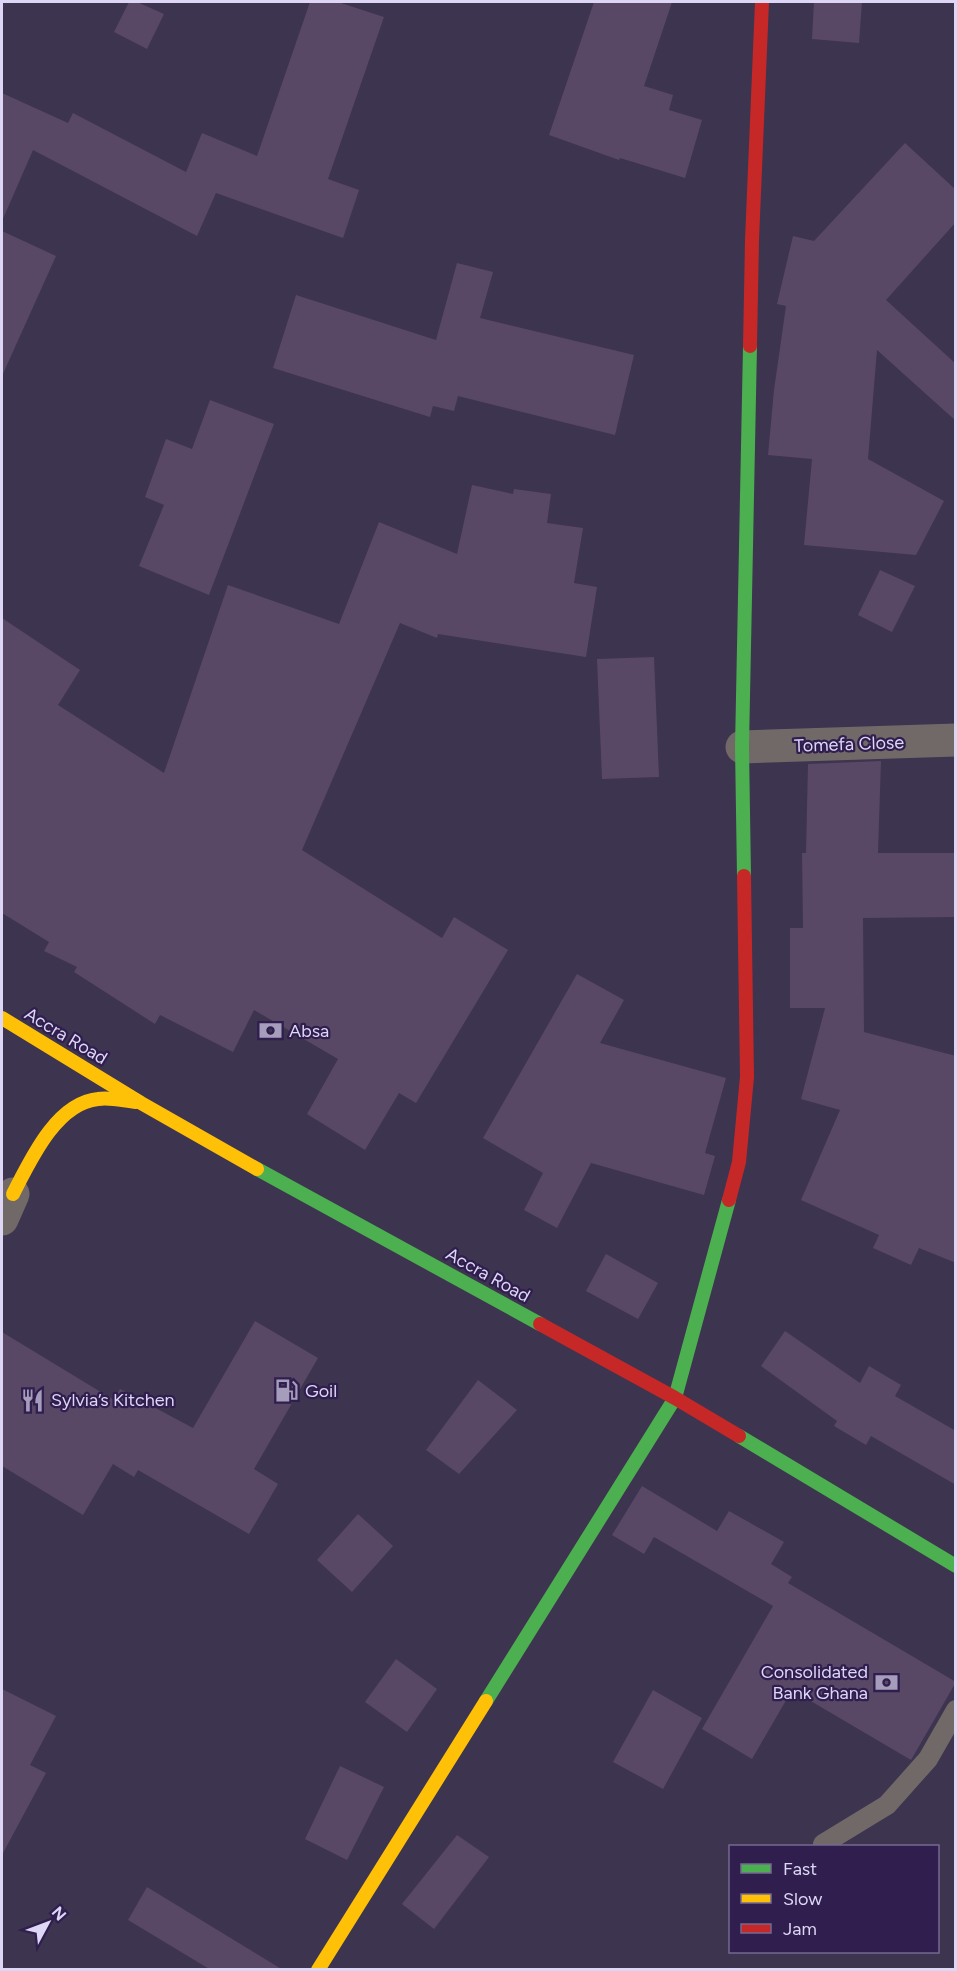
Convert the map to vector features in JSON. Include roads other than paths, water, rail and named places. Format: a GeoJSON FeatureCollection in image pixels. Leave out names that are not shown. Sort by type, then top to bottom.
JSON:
{"type":"FeatureCollection","features":[{"type":"Feature","properties":{"kind":"street"},"geometry":{"type":"LineString","coordinates":[[318,1970],[675,1398],[739,1162],[747,1077],[742,747],[752,240],[762,2]]}},
{"type":"Feature","properties":{"kind":"street","name":"Tomefa Close"},"geometry":{"type":"LineString","coordinates":[[742,747],[956,740]]}},
{"type":"Feature","properties":{"kind":"street","name":"Accra Road"},"geometry":{"type":"LineString","coordinates":[[2,1018],[141,1103],[675,1398],[956,1566]]}},
{"type":"Feature","properties":{"kind":"street"},"geometry":{"type":"LineString","coordinates":[[7,1199],[45,1134],[76,1106],[96,1099],[141,1103]]}},
{"type":"Feature","properties":{"kind":"lane"},"geometry":{"type":"LineString","coordinates":[[823,1844],[887,1804],[928,1759],[956,1710]]}},
{"type":"Feature","properties":{"kind":"place","name":"Absa"},"geometry":{"type":"Point","coordinates":[271,1031]}},
{"type":"Feature","properties":{"kind":"place","name":"Goil"},"geometry":{"type":"Point","coordinates":[287,1391]}},
{"type":"Feature","properties":{"kind":"place","name":"Sylvia’s Kitchen"},"geometry":{"type":"Point","coordinates":[33,1400]}},
{"type":"Feature","properties":{"kind":"place","name":"Consolidated Bank Ghana"},"geometry":{"type":"Point","coordinates":[886,1682]}}]}
